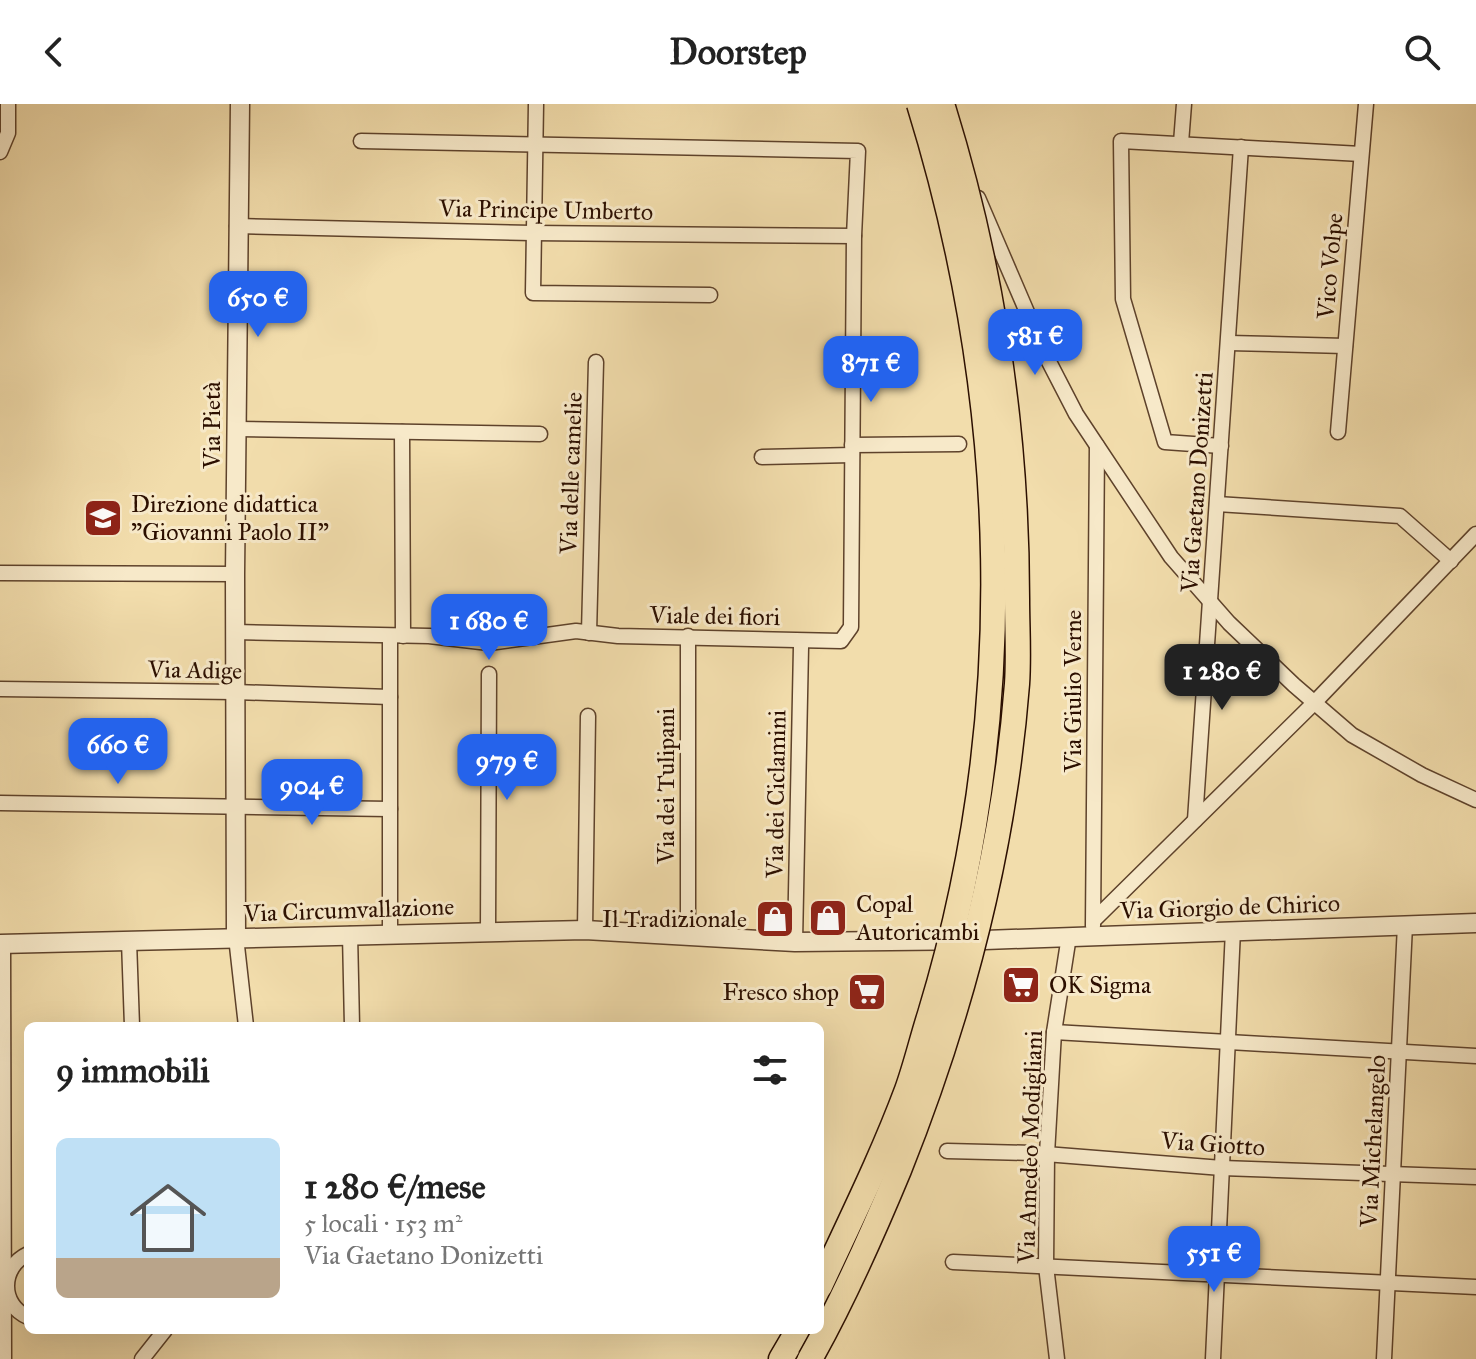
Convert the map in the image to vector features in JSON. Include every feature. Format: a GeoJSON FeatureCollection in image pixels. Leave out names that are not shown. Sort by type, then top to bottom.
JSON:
{"type":"FeatureCollection","features":[{"type":"Feature","properties":{"kind":"highway"},"geometry":{"type":"LineString","coordinates":[[824,1277],[907,1089],[949,952],[972,844],[986,749],[994,636],[990,473],[977,363],[959,259],[936,158],[919,104]]}},
{"type":"Feature","properties":{"kind":"highway"},"geometry":{"type":"LineString","coordinates":[[810,1359],[831,1322],[876,1225],[947,1041],[974,948],[1009,754],[1015,696],[1016,538],[1011,444],[996,328],[977,237],[942,104]]}},
{"type":"Feature","properties":{"kind":"highway"},"geometry":{"type":"LineString","coordinates":[[781,1359],[796,1334]]}},
{"type":"Feature","properties":{"kind":"street"},"geometry":{"type":"LineString","coordinates":[[0,152],[8,133],[8,104]]}},
{"type":"Feature","properties":{"kind":"street","name":"Via Pietà"},"geometry":{"type":"LineString","coordinates":[[236,937],[235,574],[240,104]]}},
{"type":"Feature","properties":{"kind":"street"},"geometry":{"type":"LineString","coordinates":[[536,104],[533,293],[710,295]]}},
{"type":"Feature","properties":{"kind":"street"},"geometry":{"type":"LineString","coordinates":[[942,104],[991,230],[1045,354],[1076,414],[1171,557],[1210,603],[1314,703],[1352,735],[1422,775],[1476,800]]}},
{"type":"Feature","properties":{"kind":"street"},"geometry":{"type":"LineString","coordinates":[[1181,143],[1184,104]]}},
{"type":"Feature","properties":{"kind":"street","name":"Vico Volpe"},"geometry":{"type":"LineString","coordinates":[[1338,432],[1366,104]]}},
{"type":"Feature","properties":{"kind":"street"},"geometry":{"type":"LineString","coordinates":[[361,141],[858,151],[852,450]]}},
{"type":"Feature","properties":{"kind":"street"},"geometry":{"type":"LineString","coordinates":[[1221,446],[1165,442],[1123,299],[1121,141],[1361,154]]}},
{"type":"Feature","properties":{"kind":"street","name":"Via Gaetano Donizetti"},"geometry":{"type":"LineString","coordinates":[[1195,820],[1241,147]]}},
{"type":"Feature","properties":{"kind":"street","name":"Via Principe Umberto"},"geometry":{"type":"LineString","coordinates":[[237,226],[854,236]]}},
{"type":"Feature","properties":{"kind":"street"},"geometry":{"type":"LineString","coordinates":[[1229,343],[1345,346]]}},
{"type":"Feature","properties":{"kind":"street","name":"Via delle camelie"},"geometry":{"type":"LineString","coordinates":[[589,633],[596,362]]}},
{"type":"Feature","properties":{"kind":"street"},"geometry":{"type":"LineString","coordinates":[[236,429],[540,434]]}},
{"type":"Feature","properties":{"kind":"street"},"geometry":{"type":"LineString","coordinates":[[390,933],[390,697],[396,636],[402,432]]}},
{"type":"Feature","properties":{"kind":"street"},"geometry":{"type":"LineString","coordinates":[[762,457],[959,444]]}},
{"type":"Feature","properties":{"kind":"street","name":"Via Giulio Verne"},"geometry":{"type":"LineString","coordinates":[[1094,928],[1097,446]]}},
{"type":"Feature","properties":{"kind":"street","name":"Viale dei fiori"},"geometry":{"type":"LineString","coordinates":[[396,636],[429,636],[489,643],[576,631],[618,636],[841,641],[851,627],[852,450]]}},
{"type":"Feature","properties":{"kind":"street"},"geometry":{"type":"LineString","coordinates":[[1217,504],[1400,516],[1451,561]]}},
{"type":"Feature","properties":{"kind":"street"},"geometry":{"type":"LineString","coordinates":[[1094,928],[1195,820],[1314,703],[1476,534]]}},
{"type":"Feature","properties":{"kind":"street"},"geometry":{"type":"LineString","coordinates":[[0,573],[235,574]]}},
{"type":"Feature","properties":{"kind":"street"},"geometry":{"type":"LineString","coordinates":[[235,632],[396,636]]}},
{"type":"Feature","properties":{"kind":"street","name":"Via dei Tulipani"},"geometry":{"type":"LineString","coordinates":[[688,636],[694,937]]}},
{"type":"Feature","properties":{"kind":"street","name":"Via dei Ciclamini"},"geometry":{"type":"LineString","coordinates":[[795,942],[801,647]]}},
{"type":"Feature","properties":{"kind":"street"},"geometry":{"type":"LineString","coordinates":[[488,931],[489,674]]}},
{"type":"Feature","properties":{"kind":"street","name":"Via Adige"},"geometry":{"type":"LineString","coordinates":[[0,689],[390,697]]}},
{"type":"Feature","properties":{"kind":"street"},"geometry":{"type":"LineString","coordinates":[[585,930],[588,716]]}},
{"type":"Feature","properties":{"kind":"street"},"geometry":{"type":"LineString","coordinates":[[0,803],[390,809]]}},
{"type":"Feature","properties":{"kind":"street","name":"Via Giorgio de Chirico"},"geometry":{"type":"LineString","coordinates":[[795,942],[985,940],[1069,936],[1094,928],[1233,930],[1476,923]]}},
{"type":"Feature","properties":{"kind":"street","name":"Via Michelangelo"},"geometry":{"type":"LineString","coordinates":[[1384,1359],[1405,925]]}},
{"type":"Feature","properties":{"kind":"street","name":"Via Circumvallazione"},"geometry":{"type":"LineString","coordinates":[[1,944],[585,930],[694,937]]}},
{"type":"Feature","properties":{"kind":"street"},"geometry":{"type":"LineString","coordinates":[[1213,1359],[1233,930]]}},
{"type":"Feature","properties":{"kind":"street"},"geometry":{"type":"LineString","coordinates":[[350,934],[352,1022]]}},
{"type":"Feature","properties":{"kind":"street","name":"Via Amedeo Modigliani"},"geometry":{"type":"LineString","coordinates":[[1057,1359],[1046,1266],[1047,1154],[1054,1032],[1069,936]]}},
{"type":"Feature","properties":{"kind":"street"},"geometry":{"type":"LineString","coordinates":[[236,937],[246,1022]]}},
{"type":"Feature","properties":{"kind":"street"},"geometry":{"type":"LineString","coordinates":[[694,937],[795,942]]}},
{"type":"Feature","properties":{"kind":"street"},"geometry":{"type":"LineString","coordinates":[[129,941],[132,1022]]}},
{"type":"Feature","properties":{"kind":"street"},"geometry":{"type":"LineString","coordinates":[[1,944],[4,1359]]}},
{"type":"Feature","properties":{"kind":"street"},"geometry":{"type":"LineString","coordinates":[[1054,1032],[1476,1056]]}},
{"type":"Feature","properties":{"kind":"street","name":"Via Giotto"},"geometry":{"type":"LineString","coordinates":[[947,1151],[1047,1154],[1222,1168],[1476,1177]]}},
{"type":"Feature","properties":{"kind":"street"},"geometry":{"type":"LineString","coordinates":[[24,1257],[10,1266],[2,1286],[11,1307],[24,1315]]}},
{"type":"Feature","properties":{"kind":"street"},"geometry":{"type":"LineString","coordinates":[[953,1262],[1476,1287]]}},
{"type":"Feature","properties":{"kind":"street"},"geometry":{"type":"LineString","coordinates":[[142,1359],[162,1334]]}},
{"type":"Feature","properties":{"kind":"place","name":"Direzione didattica \"Giovanni Paolo II\""},"geometry":{"type":"Point","coordinates":[103,518]}},
{"type":"Feature","properties":{"kind":"place","name":"Copal Autoricambi"},"geometry":{"type":"Point","coordinates":[828,918]}},
{"type":"Feature","properties":{"kind":"place","name":"Il Tradizionale"},"geometry":{"type":"Point","coordinates":[775,919]}},
{"type":"Feature","properties":{"kind":"place","name":"OK Sigma"},"geometry":{"type":"Point","coordinates":[1021,985]}},
{"type":"Feature","properties":{"kind":"place","name":"Fresco shop"},"geometry":{"type":"Point","coordinates":[867,992]}}]}
